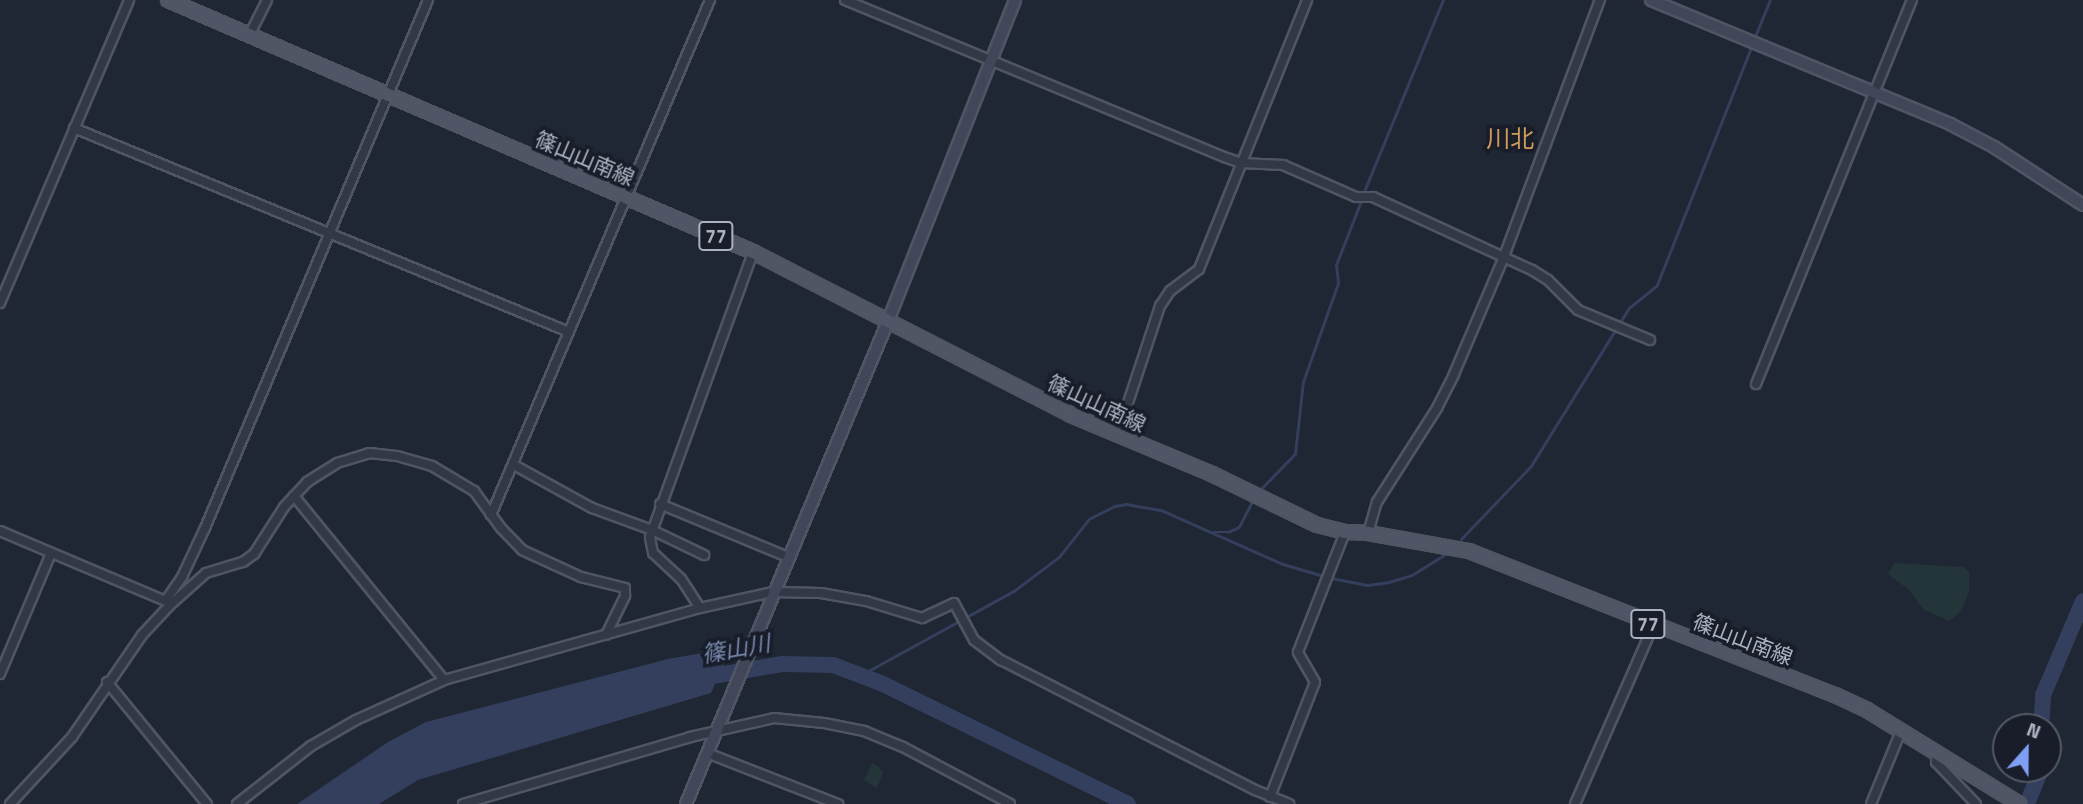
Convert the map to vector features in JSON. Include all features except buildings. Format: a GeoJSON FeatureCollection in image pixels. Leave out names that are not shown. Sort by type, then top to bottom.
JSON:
{"type":"FeatureCollection","features":[{"type":"Feature","properties":{"kind":"main road","name":"篠山山南線"},"geometry":{"type":"LineString","coordinates":[[167,0],[753,252],[1117,436],[1212,474],[1317,525],[1345,533],[1368,533],[1468,551],[1653,626],[1835,695],[1901,730],[2018,804]]}},
{"type":"Feature","properties":{"kind":"street"},"geometry":{"type":"LineString","coordinates":[[0,303],[129,0]]}},
{"type":"Feature","properties":{"kind":"street"},"geometry":{"type":"LineString","coordinates":[[249,36],[267,0]]}},
{"type":"Feature","properties":{"kind":"street"},"geometry":{"type":"LineString","coordinates":[[10,804],[72,737],[107,682],[168,603],[182,577],[428,0]]}},
{"type":"Feature","properties":{"kind":"street"},"geometry":{"type":"LineString","coordinates":[[491,515],[710,0]]}},
{"type":"Feature","properties":{"kind":"street"},"geometry":{"type":"LineString","coordinates":[[845,0],[1241,163],[1283,165],[1356,197],[1373,197],[1548,280],[1578,310],[1650,340]]}},
{"type":"Feature","properties":{"kind":"street"},"geometry":{"type":"LineString","coordinates":[[687,804],[771,596],[888,321],[1015,0]]}},
{"type":"Feature","properties":{"kind":"street"},"geometry":{"type":"LineString","coordinates":[[1117,436],[1160,306],[1170,291],[1199,269],[1307,0]]}},
{"type":"Feature","properties":{"kind":"street"},"geometry":{"type":"LineString","coordinates":[[1368,533],[1377,502],[1443,397],[1503,259],[1600,0]]}},
{"type":"Feature","properties":{"kind":"street"},"geometry":{"type":"LineString","coordinates":[[1651,0],[1876,92],[1994,147],[2083,205]]}},
{"type":"Feature","properties":{"kind":"street"},"geometry":{"type":"LineString","coordinates":[[1756,384],[1912,0]]}},
{"type":"Feature","properties":{"kind":"street"},"geometry":{"type":"LineString","coordinates":[[74,128],[569,332]]}},
{"type":"Feature","properties":{"kind":"street"},"geometry":{"type":"LineString","coordinates":[[700,608],[681,579],[653,553],[652,530],[753,252]]}},
{"type":"Feature","properties":{"kind":"street"},"geometry":{"type":"LineString","coordinates":[[168,603],[206,573],[243,562],[254,554],[294,496],[307,482],[337,463],[369,453],[432,466],[474,491],[522,550],[580,577],[625,588],[625,596],[606,635]]}},
{"type":"Feature","properties":{"kind":"street"},"geometry":{"type":"LineString","coordinates":[[514,465],[592,508],[652,530],[704,555]]}},
{"type":"Feature","properties":{"kind":"street"},"geometry":{"type":"LineString","coordinates":[[294,496],[444,680]]}},
{"type":"Feature","properties":{"kind":"street"},"geometry":{"type":"LineString","coordinates":[[660,504],[788,557]]}},
{"type":"Feature","properties":{"kind":"street"},"geometry":{"type":"LineString","coordinates":[[0,531],[168,603]]}},
{"type":"Feature","properties":{"kind":"street"},"geometry":{"type":"LineString","coordinates":[[1270,797],[1315,682],[1298,652],[1345,533]]}},
{"type":"Feature","properties":{"kind":"street"},"geometry":{"type":"LineString","coordinates":[[0,674],[51,553]]}},
{"type":"Feature","properties":{"kind":"street"},"geometry":{"type":"LineString","coordinates":[[237,804],[311,746],[344,726],[444,680],[700,608],[771,596],[821,593],[866,601],[922,618],[954,603],[970,635],[982,648],[1001,660],[1270,797],[1289,804]]}},
{"type":"Feature","properties":{"kind":"street"},"geometry":{"type":"LineString","coordinates":[[1575,804],[1653,626]]}},
{"type":"Feature","properties":{"kind":"street"},"geometry":{"type":"LineString","coordinates":[[107,682],[207,804]]}},
{"type":"Feature","properties":{"kind":"street"},"geometry":{"type":"LineString","coordinates":[[463,804],[717,728],[774,718],[824,723],[864,731],[902,747],[1010,804]]}},
{"type":"Feature","properties":{"kind":"street"},"geometry":{"type":"LineString","coordinates":[[1871,804],[1901,730]]}},
{"type":"Feature","properties":{"kind":"street"},"geometry":{"type":"LineString","coordinates":[[707,752],[838,804]]}},
{"type":"Feature","properties":{"kind":"street"},"geometry":{"type":"LineString","coordinates":[[1936,752],[1936,762],[1976,804]]}},
{"type":"Feature","properties":{"kind":"shaded area"},"geometry":{"type":"Polygon","coordinates":[[[1894,563],[1963,567],[1969,571],[1969,592],[1961,611],[1949,621],[1923,609],[1909,590],[1888,574],[1894,563]]]}},
{"type":"Feature","properties":{"kind":"shaded area"},"geometry":{"type":"Polygon","coordinates":[[[872,763],[883,773],[877,788],[864,780],[872,763]]]}},
{"type":"Feature","properties":{"kind":"water"},"geometry":{"type":"Polygon","coordinates":[[[731,648],[711,693],[418,780],[379,804],[297,804],[388,742],[426,722],[668,659],[731,648]]]}},
{"type":"Feature","properties":{"kind":"waterway"},"geometry":{"type":"LineString","coordinates":[[1363,194],[1443,0]]}},
{"type":"Feature","properties":{"kind":"waterway"},"geometry":{"type":"LineString","coordinates":[[1754,39],[1770,0]]}},
{"type":"Feature","properties":{"kind":"waterway"},"geometry":{"type":"LineString","coordinates":[[1461,539],[1531,466],[1629,308],[1657,285],[1752,45]]}},
{"type":"Feature","properties":{"kind":"waterway"},"geometry":{"type":"LineString","coordinates":[[1258,492],[1295,454],[1303,382],[1338,283],[1336,265],[1361,201]]}},
{"type":"Feature","properties":{"kind":"waterway"},"geometry":{"type":"LineString","coordinates":[[1214,532],[1228,532],[1239,527],[1254,498]]}},
{"type":"Feature","properties":{"kind":"waterway"},"geometry":{"type":"LineString","coordinates":[[861,675],[1014,591],[1059,557],[1089,519],[1115,506],[1126,504],[1161,510],[1283,564],[1324,576]]}},
{"type":"Feature","properties":{"kind":"waterway"},"geometry":{"type":"LineString","coordinates":[[1331,578],[1368,585],[1389,582],[1412,575],[1446,554]]}},
{"type":"Feature","properties":{"kind":"waterway"},"geometry":{"type":"LineString","coordinates":[[2042,713],[2043,695],[2083,601]]}},
{"type":"Feature","properties":{"kind":"waterway","name":"篠山川"},"geometry":{"type":"LineString","coordinates":[[701,678],[782,664],[833,665],[881,683],[1128,804]]}},
{"type":"Feature","properties":{"kind":"waterway"},"geometry":{"type":"LineString","coordinates":[[2027,804],[2035,783]]}},
{"type":"Feature","properties":{"kind":"district","name":"川北"},"geometry":{"type":"Point","coordinates":[1510,139]}}]}
